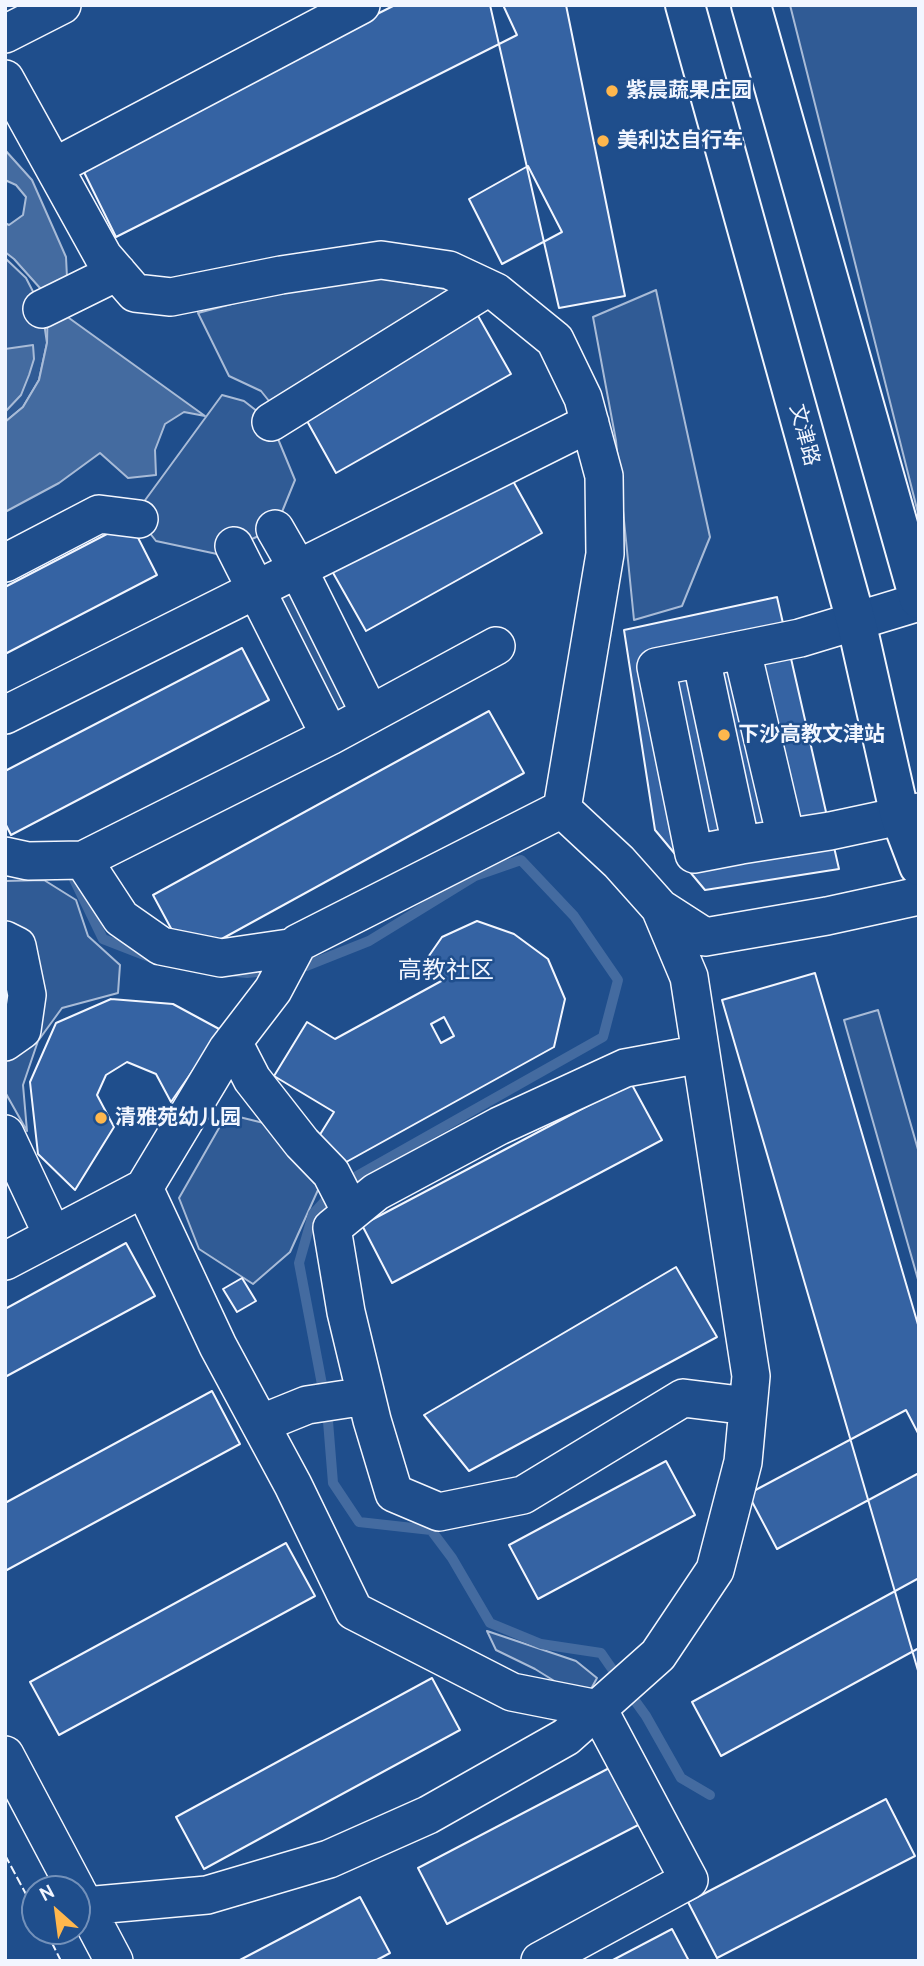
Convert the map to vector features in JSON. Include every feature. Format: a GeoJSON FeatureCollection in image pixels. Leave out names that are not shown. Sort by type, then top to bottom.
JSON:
{"type":"FeatureCollection","features":[{"type":"Feature","properties":{"kind":"main road","name":"文津路"},"geometry":{"type":"LineString","coordinates":[[685,5],[910,814],[919,866]]}},
{"type":"Feature","properties":{"kind":"main road"},"geometry":{"type":"LineString","coordinates":[[751,5],[919,601]]}},
{"type":"Feature","properties":{"kind":"street"},"geometry":{"type":"LineString","coordinates":[[5,34],[62,5]]}},
{"type":"Feature","properties":{"kind":"street"},"geometry":{"type":"LineString","coordinates":[[54,167],[361,5]]}},
{"type":"Feature","properties":{"kind":"street"},"geometry":{"type":"LineString","coordinates":[[5,79],[103,256],[135,293],[171,297],[281,275],[381,260],[449,270],[496,292],[555,340],[583,398],[604,476],[605,554],[562,808]]}},
{"type":"Feature","properties":{"kind":"street"},"geometry":{"type":"LineString","coordinates":[[42,309],[117,272]]}},
{"type":"Feature","properties":{"kind":"street"},"geometry":{"type":"LineString","coordinates":[[271,422],[487,288]]}},
{"type":"Feature","properties":{"kind":"street"},"geometry":{"type":"LineString","coordinates":[[5,715],[590,423]]}},
{"type":"Feature","properties":{"kind":"street"},"geometry":{"type":"LineString","coordinates":[[5,563],[99,514],[139,519]]}},
{"type":"Feature","properties":{"kind":"street"},"geometry":{"type":"LineString","coordinates":[[275,528],[370,714]]}},
{"type":"Feature","properties":{"kind":"street"},"geometry":{"type":"LineString","coordinates":[[234,546],[330,736]]}},
{"type":"Feature","properties":{"kind":"street"},"geometry":{"type":"LineString","coordinates":[[910,814],[741,845],[701,658],[800,638],[919,601]]}},
{"type":"Feature","properties":{"kind":"street"},"geometry":{"type":"LineString","coordinates":[[5,856],[28,860],[83,860],[330,736],[496,646]]}},
{"type":"Feature","properties":{"kind":"street"},"geometry":{"type":"LineString","coordinates":[[741,651],[786,838]]}},
{"type":"Feature","properties":{"kind":"street"},"geometry":{"type":"LineString","coordinates":[[562,808],[619,862],[660,908],[705,937],[827,916],[919,896]]}},
{"type":"Feature","properties":{"kind":"street"},"geometry":{"type":"LineString","coordinates":[[5,1261],[144,1188],[233,1042],[272,989],[298,943],[562,808]]}},
{"type":"Feature","properties":{"kind":"street"},"geometry":{"type":"LineString","coordinates":[[83,860],[121,918],[161,947],[221,958],[296,947]]}},
{"type":"Feature","properties":{"kind":"street"},"geometry":{"type":"LineString","coordinates":[[91,1895],[207,1895],[329,1860],[428,1815],[566,1737],[658,1656],[715,1570],[743,1462],[751,1376],[689,977],[660,908]]}},
{"type":"Feature","properties":{"kind":"street"},"geometry":{"type":"LineString","coordinates":[[5,940],[17,946],[27,995],[22,1030],[5,1042]]}},
{"type":"Feature","properties":{"kind":"street"},"geometry":{"type":"LineString","coordinates":[[233,1042],[252,1079],[302,1143],[332,1175],[350,1210]]}},
{"type":"Feature","properties":{"kind":"street"},"geometry":{"type":"LineString","coordinates":[[701,1054],[625,1068],[488,1132],[376,1192],[350,1210],[332,1228],[357,1397],[372,1420],[394,1493],[439,1512],[523,1495],[683,1398],[748,1406]]}},
{"type":"Feature","properties":{"kind":"street"},"geometry":{"type":"LineString","coordinates":[[5,1134],[54,1236]]}},
{"type":"Feature","properties":{"kind":"street"},"geometry":{"type":"LineString","coordinates":[[144,1188],[218,1346],[293,1486],[354,1611],[512,1692],[603,1705]]}},
{"type":"Feature","properties":{"kind":"street"},"geometry":{"type":"LineString","coordinates":[[260,1424],[309,1405],[357,1397]]}},
{"type":"Feature","properties":{"kind":"street"},"geometry":{"type":"LineString","coordinates":[[540,1961],[689,1880],[603,1705]]}},
{"type":"Feature","properties":{"kind":"street"},"geometry":{"type":"LineString","coordinates":[[5,1755],[68,1875]]}},
{"type":"Feature","properties":{"kind":"street"},"geometry":{"type":"LineString","coordinates":[[91,1918],[114,1961]]}},
{"type":"Feature","properties":{"kind":"shaded area"},"geometry":{"type":"Polygon","coordinates":[[[790,5],[919,5],[919,517],[790,5]]]}},
{"type":"Feature","properties":{"kind":"shaded area"},"geometry":{"type":"Polygon","coordinates":[[[5,150],[32,180],[66,257],[69,318],[205,416],[184,412],[165,424],[155,450],[156,475],[128,478],[100,453],[59,483],[5,512],[5,422],[23,407],[39,380],[47,343],[48,297],[5,252],[5,223],[9,225],[23,215],[26,197],[16,185],[5,180],[5,150]]]}},
{"type":"Feature","properties":{"kind":"shaded area"},"geometry":{"type":"Polygon","coordinates":[[[5,258],[26,278],[42,309],[47,343],[39,380],[23,407],[5,422],[5,258]]]}},
{"type":"Feature","properties":{"kind":"shaded area"},"geometry":{"type":"Polygon","coordinates":[[[372,277],[458,291],[273,406],[261,391],[229,376],[198,313],[284,290],[372,277]]]}},
{"type":"Feature","properties":{"kind":"shaded area"},"geometry":{"type":"Polygon","coordinates":[[[656,290],[710,537],[682,606],[634,620],[616,441],[593,317],[656,290]]]}},
{"type":"Feature","properties":{"kind":"shaded area"},"geometry":{"type":"Polygon","coordinates":[[[33,345],[34,359],[21,395],[5,412],[5,349],[33,345]]]}},
{"type":"Feature","properties":{"kind":"shaded area"},"geometry":{"type":"Polygon","coordinates":[[[222,395],[244,401],[271,422],[295,480],[275,529],[217,554],[156,541],[139,519],[143,503],[222,395]]]}},
{"type":"Feature","properties":{"kind":"shaded area"},"geometry":{"type":"Polygon","coordinates":[[[297,584],[357,708],[333,719],[273,596],[297,584]]]}},
{"type":"Feature","properties":{"kind":"shaded area"},"geometry":{"type":"Polygon","coordinates":[[[44,880],[76,900],[88,936],[120,965],[118,993],[62,1008],[38,1041],[23,1085],[27,1131],[5,1092],[5,1021],[12,967],[5,960],[5,881],[44,880]]]}},
{"type":"Feature","properties":{"kind":"shaded area"},"geometry":{"type":"Polygon","coordinates":[[[878,1010],[919,1153],[919,1283],[844,1020],[878,1010]]]}},
{"type":"Feature","properties":{"kind":"shaded area"},"geometry":{"type":"Polygon","coordinates":[[[227,1114],[280,1127],[327,1170],[290,1252],[253,1284],[199,1249],[179,1198],[227,1114]]]}},
{"type":"Feature","properties":{"kind":"shaded area"},"geometry":{"type":"Polygon","coordinates":[[[487,1631],[576,1661],[597,1678],[585,1700],[535,1669],[496,1650],[487,1631]]]}},
{"type":"Feature","properties":{"kind":"building"},"geometry":{"type":"Polygon","coordinates":[[[395,5],[503,5],[517,35],[116,237],[80,164],[395,5]]]}},
{"type":"Feature","properties":{"kind":"building"},"geometry":{"type":"Polygon","coordinates":[[[490,5],[566,5],[625,296],[559,308],[490,5]]]}},
{"type":"Feature","properties":{"kind":"building"},"geometry":{"type":"Polygon","coordinates":[[[528,166],[562,232],[502,264],[469,199],[528,166]]]}},
{"type":"Feature","properties":{"kind":"building"},"geometry":{"type":"Polygon","coordinates":[[[477,314],[511,374],[336,473],[302,412],[477,314]]]}},
{"type":"Feature","properties":{"kind":"building"},"geometry":{"type":"Polygon","coordinates":[[[508,472],[542,533],[366,631],[332,571],[508,472]]]}},
{"type":"Feature","properties":{"kind":"building"},"geometry":{"type":"Polygon","coordinates":[[[130,522],[157,575],[5,654],[5,587],[130,522]]]}},
{"type":"Feature","properties":{"kind":"building","name":"下沙高教文津站"},"geometry":{"type":"Polygon","coordinates":[[[777,597],[839,869],[705,890],[655,830],[624,630],[777,597]]]}},
{"type":"Feature","properties":{"kind":"building"},"geometry":{"type":"Polygon","coordinates":[[[242,648],[269,700],[11,835],[5,823],[5,771],[242,648]]]}},
{"type":"Feature","properties":{"kind":"building"},"geometry":{"type":"Polygon","coordinates":[[[489,711],[524,773],[187,958],[153,895],[489,711]]]}},
{"type":"Feature","properties":{"kind":"building"},"geometry":{"type":"Polygon","coordinates":[[[477,921],[514,934],[548,959],[565,999],[554,1047],[339,1166],[311,1149],[334,1112],[274,1076],[307,1022],[335,1039],[445,979],[424,963],[442,937],[477,921]]]}},
{"type":"Feature","properties":{"kind":"building"},"geometry":{"type":"Polygon","coordinates":[[[815,973],[919,1328],[919,1674],[722,1000],[815,973]]]}},
{"type":"Feature","properties":{"kind":"building","name":"清雅苑幼儿园"},"geometry":{"type":"Polygon","coordinates":[[[111,999],[173,1004],[221,1030],[171,1102],[156,1074],[127,1062],[106,1075],[97,1095],[114,1127],[75,1190],[38,1154],[30,1082],[56,1023],[111,999]]]}},
{"type":"Feature","properties":{"kind":"building"},"geometry":{"type":"Polygon","coordinates":[[[444,1017],[454,1036],[441,1043],[431,1024],[444,1017]]]}},
{"type":"Feature","properties":{"kind":"building"},"geometry":{"type":"Polygon","coordinates":[[[631,1083],[662,1140],[392,1283],[362,1225],[631,1083]]]}},
{"type":"Feature","properties":{"kind":"building"},"geometry":{"type":"Polygon","coordinates":[[[126,1243],[155,1296],[5,1377],[5,1309],[126,1243]]]}},
{"type":"Feature","properties":{"kind":"building"},"geometry":{"type":"Polygon","coordinates":[[[676,1267],[717,1337],[469,1471],[424,1415],[676,1267]]]}},
{"type":"Feature","properties":{"kind":"building"},"geometry":{"type":"Polygon","coordinates":[[[242,1278],[256,1301],[237,1312],[223,1289],[242,1278]]]}},
{"type":"Feature","properties":{"kind":"building"},"geometry":{"type":"Polygon","coordinates":[[[212,1391],[240,1444],[5,1571],[5,1503],[212,1391]]]}},
{"type":"Feature","properties":{"kind":"building"},"geometry":{"type":"Polygon","coordinates":[[[906,1410],[919,1435],[919,1473],[777,1549],[748,1494],[906,1410]]]}},
{"type":"Feature","properties":{"kind":"building"},"geometry":{"type":"Polygon","coordinates":[[[666,1461],[695,1515],[538,1599],[509,1545],[666,1461]]]}},
{"type":"Feature","properties":{"kind":"building"},"geometry":{"type":"Polygon","coordinates":[[[286,1543],[315,1596],[59,1735],[30,1682],[286,1543]]]}},
{"type":"Feature","properties":{"kind":"building"},"geometry":{"type":"Polygon","coordinates":[[[919,1578],[919,1648],[721,1756],[692,1702],[919,1578]]]}},
{"type":"Feature","properties":{"kind":"building"},"geometry":{"type":"Polygon","coordinates":[[[432,1678],[460,1730],[204,1869],[176,1817],[432,1678]]]}},
{"type":"Feature","properties":{"kind":"building"},"geometry":{"type":"Polygon","coordinates":[[[615,1765],[644,1822],[447,1924],[418,1868],[615,1765]]]}},
{"type":"Feature","properties":{"kind":"building"},"geometry":{"type":"Polygon","coordinates":[[[886,1799],[915,1856],[717,1958],[688,1902],[886,1799]]]}},
{"type":"Feature","properties":{"kind":"building"},"geometry":{"type":"Polygon","coordinates":[[[360,1897],[390,1953],[375,1961],[238,1961],[360,1897]]]}},
{"type":"Feature","properties":{"kind":"building"},"geometry":{"type":"Polygon","coordinates":[[[672,1929],[689,1961],[611,1961],[672,1929]]]}},
{"type":"Feature","properties":{"kind":"waterway"},"geometry":{"type":"LineString","coordinates":[[295,967],[306,966],[369,941],[475,876],[521,860],[574,916],[618,980],[603,1037],[339,1186],[313,1214],[299,1263],[324,1395]]}},
{"type":"Feature","properties":{"kind":"waterway"},"geometry":{"type":"LineString","coordinates":[[65,873],[71,873],[103,939],[152,958]]}},
{"type":"Feature","properties":{"kind":"waterway"},"geometry":{"type":"LineString","coordinates":[[236,972],[273,970]]}},
{"type":"Feature","properties":{"kind":"waterway"},"geometry":{"type":"LineString","coordinates":[[327,1409],[333,1483],[359,1522],[431,1530],[452,1558],[490,1623],[541,1644],[601,1653],[619,1679]]}},
{"type":"Feature","properties":{"kind":"waterway"},"geometry":{"type":"LineString","coordinates":[[628,1691],[646,1716],[681,1778],[710,1795]]}},
{"type":"Feature","properties":{"kind":"fence"},"geometry":{"type":"LineString","coordinates":[[5,1855],[21,1885]]}},
{"type":"Feature","properties":{"kind":"fence"},"geometry":{"type":"LineString","coordinates":[[53,1945],[61,1961]]}},
{"type":"Feature","properties":{"kind":"place","name":"紫晨蔬果庄园"},"geometry":{"type":"Point","coordinates":[612,91]}},
{"type":"Feature","properties":{"kind":"place","name":"美利达自行车"},"geometry":{"type":"Point","coordinates":[603,141]}},
{"type":"Feature","properties":{"kind":"place","name":"下沙高教文津站"},"geometry":{"type":"Point","coordinates":[724,735]}},
{"type":"Feature","properties":{"kind":"place","name":"清雅苑幼儿园"},"geometry":{"type":"Point","coordinates":[101,1118]}},
{"type":"Feature","properties":{"kind":"district","name":"高教社区"},"geometry":{"type":"Point","coordinates":[446,971]}}]}
